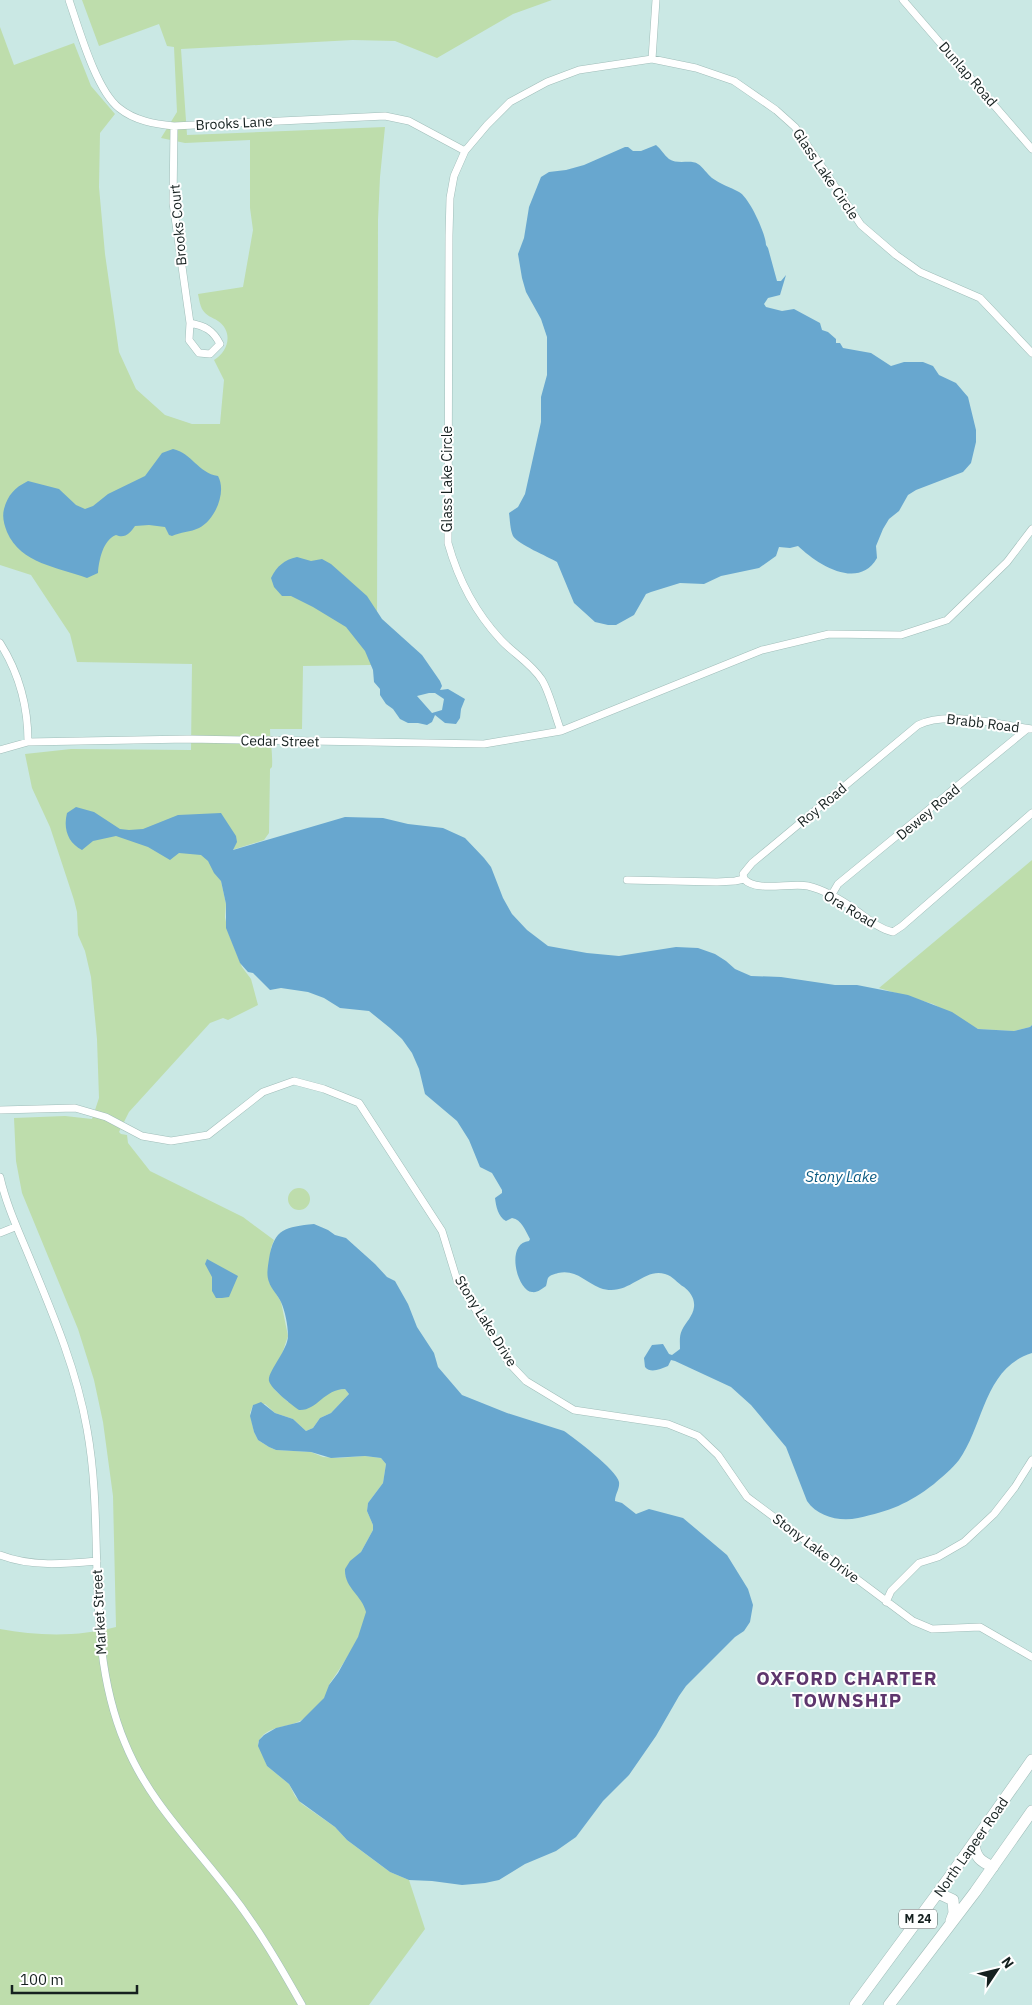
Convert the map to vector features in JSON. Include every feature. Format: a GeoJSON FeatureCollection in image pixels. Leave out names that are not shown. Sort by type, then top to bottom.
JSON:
{"type":"FeatureCollection","features":[{"type":"Feature","properties":{"kind":"main road","name":"North Lapeer Road"},"geometry":{"type":"LineString","coordinates":[[855,2005],[938,1893],[1032,1760]]}},
{"type":"Feature","properties":{"kind":"main road","name":"North Lapeer Road"},"geometry":{"type":"LineString","coordinates":[[889,2005],[950,1925],[1032,1811]]}},
{"type":"Feature","properties":{"kind":"main road"},"geometry":{"type":"LineString","coordinates":[[974,1843],[975,1853],[980,1860],[992,1867]]}},
{"type":"Feature","properties":{"kind":"main road"},"geometry":{"type":"LineString","coordinates":[[938,1893],[953,1900],[954,1913],[950,1925]]}},
{"type":"Feature","properties":{"kind":"street","name":"Brooks Lane"},"geometry":{"type":"LineString","coordinates":[[69,0],[99,82],[119,108],[148,123],[174,126],[385,116],[409,121],[465,151]]}},
{"type":"Feature","properties":{"kind":"street"},"geometry":{"type":"LineString","coordinates":[[652,59],[656,0]]}},
{"type":"Feature","properties":{"kind":"street","name":"Dunlap Road"},"geometry":{"type":"LineString","coordinates":[[903,0],[1032,149]]}},
{"type":"Feature","properties":{"kind":"street","name":"Glass Lake Circle"},"geometry":{"type":"LineString","coordinates":[[561,730],[543,681],[523,657],[502,641],[478,611],[456,571],[448,543],[450,198],[454,176],[465,151],[486,125],[510,102],[547,82],[579,70],[652,59],[696,68],[734,81],[776,110],[796,127],[861,225],[896,255],[920,272],[980,298],[1032,353]]}},
{"type":"Feature","properties":{"kind":"street","name":"Brooks Court"},"geometry":{"type":"LineString","coordinates":[[174,126],[173,203],[190,323],[189,340],[199,353],[210,354],[220,344],[215,333],[204,326],[190,323]]}},
{"type":"Feature","properties":{"kind":"street"},"geometry":{"type":"LineString","coordinates":[[561,730],[762,650],[829,634],[901,635],[947,620],[1007,562],[1032,529]]}},
{"type":"Feature","properties":{"kind":"street"},"geometry":{"type":"LineString","coordinates":[[0,643],[11,660],[18,677],[28,726],[28,742]]}},
{"type":"Feature","properties":{"kind":"street","name":"Brabb Road"},"geometry":{"type":"LineString","coordinates":[[907,732],[926,721],[950,718],[1030,729]]}},
{"type":"Feature","properties":{"kind":"street","name":"Dewey Road"},"geometry":{"type":"LineString","coordinates":[[830,896],[838,884],[1030,729]]}},
{"type":"Feature","properties":{"kind":"street","name":"Cedar Street"},"geometry":{"type":"LineString","coordinates":[[0,750],[28,742],[188,739],[484,744],[561,730]]}},
{"type":"Feature","properties":{"kind":"street","name":"Roy Road"},"geometry":{"type":"LineString","coordinates":[[744,879],[743,874],[752,863],[907,732]]}},
{"type":"Feature","properties":{"kind":"street","name":"Ora Road"},"geometry":{"type":"LineString","coordinates":[[627,880],[717,882],[744,879],[751,884],[808,886],[848,904],[885,930],[893,932],[1032,813]]}},
{"type":"Feature","properties":{"kind":"street","name":"Stony Lake Drive"},"geometry":{"type":"LineString","coordinates":[[0,1110],[75,1108],[106,1117],[142,1136],[171,1140],[208,1134],[263,1092],[294,1082],[324,1088],[359,1103],[442,1231],[457,1280],[509,1363],[526,1381],[574,1410],[668,1424],[698,1436],[718,1455],[747,1496],[913,1621],[932,1629],[980,1627],[1032,1657]]}},
{"type":"Feature","properties":{"kind":"street","name":"Market Street"},"geometry":{"type":"LineString","coordinates":[[0,1177],[16,1227],[71,1362],[82,1406],[93,1468],[101,1659],[118,1725],[131,1757],[160,1806],[230,1892],[256,1929],[302,2005]]}},
{"type":"Feature","properties":{"kind":"street"},"geometry":{"type":"LineString","coordinates":[[0,1233],[16,1227]]}},
{"type":"Feature","properties":{"kind":"street"},"geometry":{"type":"LineString","coordinates":[[886,1602],[891,1591],[919,1563],[938,1557],[964,1542],[994,1514],[1015,1487],[1032,1460]]}},
{"type":"Feature","properties":{"kind":"street"},"geometry":{"type":"LineString","coordinates":[[0,1555],[15,1561],[42,1564],[97,1561]]}},
{"type":"Feature","properties":{"kind":"green space"},"geometry":{"type":"Polygon","coordinates":[[[82,0],[552,0],[513,14],[437,58],[395,41],[353,40],[181,49],[187,135],[385,127],[378,220],[377,629],[371,665],[303,666],[302,729],[270,729],[272,767],[270,769],[269,833],[264,840],[232,850],[221,881],[226,904],[225,917],[228,932],[242,967],[251,979],[258,1005],[228,1020],[223,1018],[210,1023],[129,1112],[119,1132],[127,1135],[128,1143],[150,1171],[243,1217],[274,1240],[271,1248],[269,1282],[281,1302],[288,1336],[281,1357],[269,1378],[275,1390],[288,1402],[316,1403],[332,1390],[345,1389],[349,1394],[331,1413],[320,1418],[313,1428],[306,1431],[293,1419],[275,1413],[265,1404],[253,1405],[250,1413],[254,1432],[258,1440],[276,1450],[311,1452],[323,1457],[365,1456],[381,1458],[386,1464],[383,1483],[368,1503],[367,1511],[373,1525],[373,1530],[361,1552],[345,1569],[348,1582],[365,1606],[365,1619],[358,1638],[330,1683],[326,1695],[315,1709],[298,1722],[266,1733],[258,1743],[267,1766],[289,1784],[295,1796],[302,1804],[335,1827],[347,1840],[390,1872],[409,1880],[425,1929],[369,2005],[0,2005],[0,1629],[29,1633],[73,1634],[116,1627],[113,1496],[103,1422],[94,1380],[78,1329],[22,1193],[16,1161],[14,1118],[65,1116],[92,1119],[99,1098],[97,1039],[91,977],[85,951],[78,935],[77,912],[74,900],[50,827],[32,788],[25,754],[71,749],[191,750],[192,664],[77,662],[70,634],[31,575],[0,565],[0,27],[14,65],[74,43],[91,86],[115,114],[100,133],[99,187],[105,254],[119,352],[136,389],[165,415],[192,424],[220,424],[224,380],[214,360],[226,347],[227,336],[223,326],[204,311],[198,294],[243,287],[253,230],[250,208],[250,140],[185,143],[161,138],[177,112],[174,47],[167,46],[159,24],[99,46],[82,0]]]}},
{"type":"Feature","properties":{"kind":"green space"},"geometry":{"type":"Polygon","coordinates":[[[1032,860],[1032,1025],[1030,1027],[1014,1031],[978,1029],[933,1004],[879,988],[1032,860]]]}},
{"type":"Feature","properties":{"kind":"green space"},"geometry":{"type":"Polygon","coordinates":[[[295,1188],[303,1188],[310,1195],[310,1203],[303,1210],[295,1210],[288,1203],[288,1195],[295,1188]]]}},
{"type":"Feature","properties":{"kind":"water"},"geometry":{"type":"Polygon","coordinates":[[[656,145],[669,159],[698,164],[712,178],[743,195],[756,216],[763,233],[777,281],[781,281],[786,275],[780,295],[768,298],[764,304],[766,307],[782,311],[794,309],[820,323],[822,330],[828,332],[836,339],[836,343],[840,343],[843,348],[871,353],[891,366],[904,362],[923,362],[933,366],[939,375],[956,383],[968,397],[976,430],[976,442],[971,463],[963,472],[916,490],[908,495],[899,511],[889,519],[883,529],[876,546],[877,558],[869,568],[859,573],[838,571],[826,566],[798,546],[790,548],[779,547],[776,556],[759,568],[721,576],[704,584],[680,583],[646,594],[634,615],[616,625],[608,625],[595,622],[574,603],[557,562],[521,543],[513,536],[511,530],[509,513],[518,507],[525,494],[541,422],[541,397],[547,375],[547,337],[541,319],[526,292],[518,254],[524,238],[529,207],[541,177],[549,172],[584,165],[625,147],[633,151],[641,151],[656,145]]]}},
{"type":"Feature","properties":{"kind":"water"},"geometry":{"type":"Polygon","coordinates":[[[173,449],[185,454],[205,471],[218,476],[220,482],[221,490],[218,505],[210,519],[199,528],[172,536],[169,535],[165,527],[135,526],[127,535],[116,535],[108,541],[101,557],[98,573],[87,578],[31,558],[13,543],[7,532],[3,518],[6,504],[12,492],[28,481],[59,489],[76,505],[85,509],[93,506],[108,494],[145,476],[162,453],[173,449]]]}},
{"type":"Feature","properties":{"kind":"water"},"geometry":{"type":"Polygon","coordinates":[[[297,557],[311,561],[322,559],[331,564],[367,596],[382,619],[422,655],[440,681],[442,686],[440,690],[448,689],[465,699],[460,718],[456,724],[445,723],[435,715],[432,722],[427,725],[408,723],[400,719],[380,695],[380,689],[374,682],[373,670],[365,651],[346,627],[291,596],[282,596],[274,587],[271,578],[273,574],[281,564],[297,557]],[[435,693],[417,696],[432,713],[442,710],[444,699],[435,693]]]}},
{"type":"Feature","properties":{"kind":"water","name":"Stony Lake"},"geometry":{"type":"Polygon","coordinates":[[[76,807],[94,812],[120,829],[129,830],[143,829],[178,815],[221,813],[236,836],[237,842],[233,850],[345,817],[383,818],[408,824],[443,828],[465,838],[484,858],[491,867],[503,898],[512,914],[527,930],[548,946],[619,956],[676,947],[698,948],[715,954],[735,969],[751,976],[781,977],[835,985],[857,985],[908,995],[952,1012],[978,1029],[1014,1031],[1032,1025],[1032,1353],[1016,1360],[994,1384],[959,1460],[934,1484],[916,1497],[880,1513],[851,1519],[837,1519],[817,1511],[807,1501],[786,1447],[751,1405],[731,1387],[671,1360],[668,1366],[653,1371],[645,1367],[644,1358],[652,1345],[663,1344],[669,1354],[672,1355],[680,1349],[681,1332],[694,1307],[693,1298],[686,1289],[665,1274],[657,1273],[650,1275],[619,1289],[610,1290],[600,1288],[575,1274],[564,1272],[550,1276],[546,1286],[538,1291],[532,1292],[527,1290],[518,1276],[515,1258],[517,1250],[530,1239],[518,1221],[512,1218],[506,1221],[499,1214],[495,1198],[502,1193],[502,1190],[492,1173],[480,1167],[469,1140],[457,1121],[425,1094],[419,1069],[412,1053],[402,1039],[369,1011],[340,1008],[324,998],[308,992],[281,988],[270,990],[240,963],[226,928],[226,904],[221,881],[214,873],[208,861],[201,855],[179,853],[170,860],[148,847],[116,836],[93,841],[82,850],[73,844],[66,830],[67,813],[76,807]]]}},
{"type":"Feature","properties":{"kind":"water"},"geometry":{"type":"Polygon","coordinates":[[[314,1224],[335,1235],[346,1238],[387,1277],[395,1281],[408,1304],[417,1327],[434,1353],[438,1367],[462,1395],[507,1413],[564,1431],[611,1470],[619,1482],[615,1501],[622,1503],[636,1514],[649,1509],[683,1518],[727,1555],[748,1589],[753,1605],[750,1622],[744,1631],[735,1637],[686,1686],[656,1736],[629,1775],[603,1801],[576,1837],[556,1851],[525,1864],[499,1880],[462,1885],[409,1880],[390,1872],[347,1840],[335,1827],[299,1801],[289,1784],[267,1766],[258,1746],[259,1740],[264,1735],[276,1728],[300,1722],[324,1698],[329,1685],[358,1637],[366,1612],[347,1581],[345,1569],[350,1561],[361,1552],[373,1530],[373,1525],[367,1511],[368,1503],[383,1483],[386,1464],[381,1458],[365,1456],[331,1458],[311,1452],[276,1450],[258,1440],[254,1432],[250,1416],[253,1405],[261,1402],[275,1413],[293,1419],[306,1431],[313,1428],[320,1418],[331,1413],[349,1394],[345,1389],[331,1392],[311,1407],[299,1410],[287,1401],[269,1381],[271,1372],[285,1348],[288,1336],[287,1323],[280,1299],[271,1287],[268,1279],[267,1273],[271,1249],[278,1235],[283,1231],[296,1226],[314,1224]]]}},
{"type":"Feature","properties":{"kind":"water"},"geometry":{"type":"Polygon","coordinates":[[[207,1259],[238,1276],[229,1297],[216,1298],[212,1291],[212,1277],[205,1264],[207,1259]]]}},
{"type":"Feature","properties":{"kind":"district","name":"OXFORD CHARTER TOWNSHIP"},"geometry":{"type":"Point","coordinates":[847,1689]}}]}
